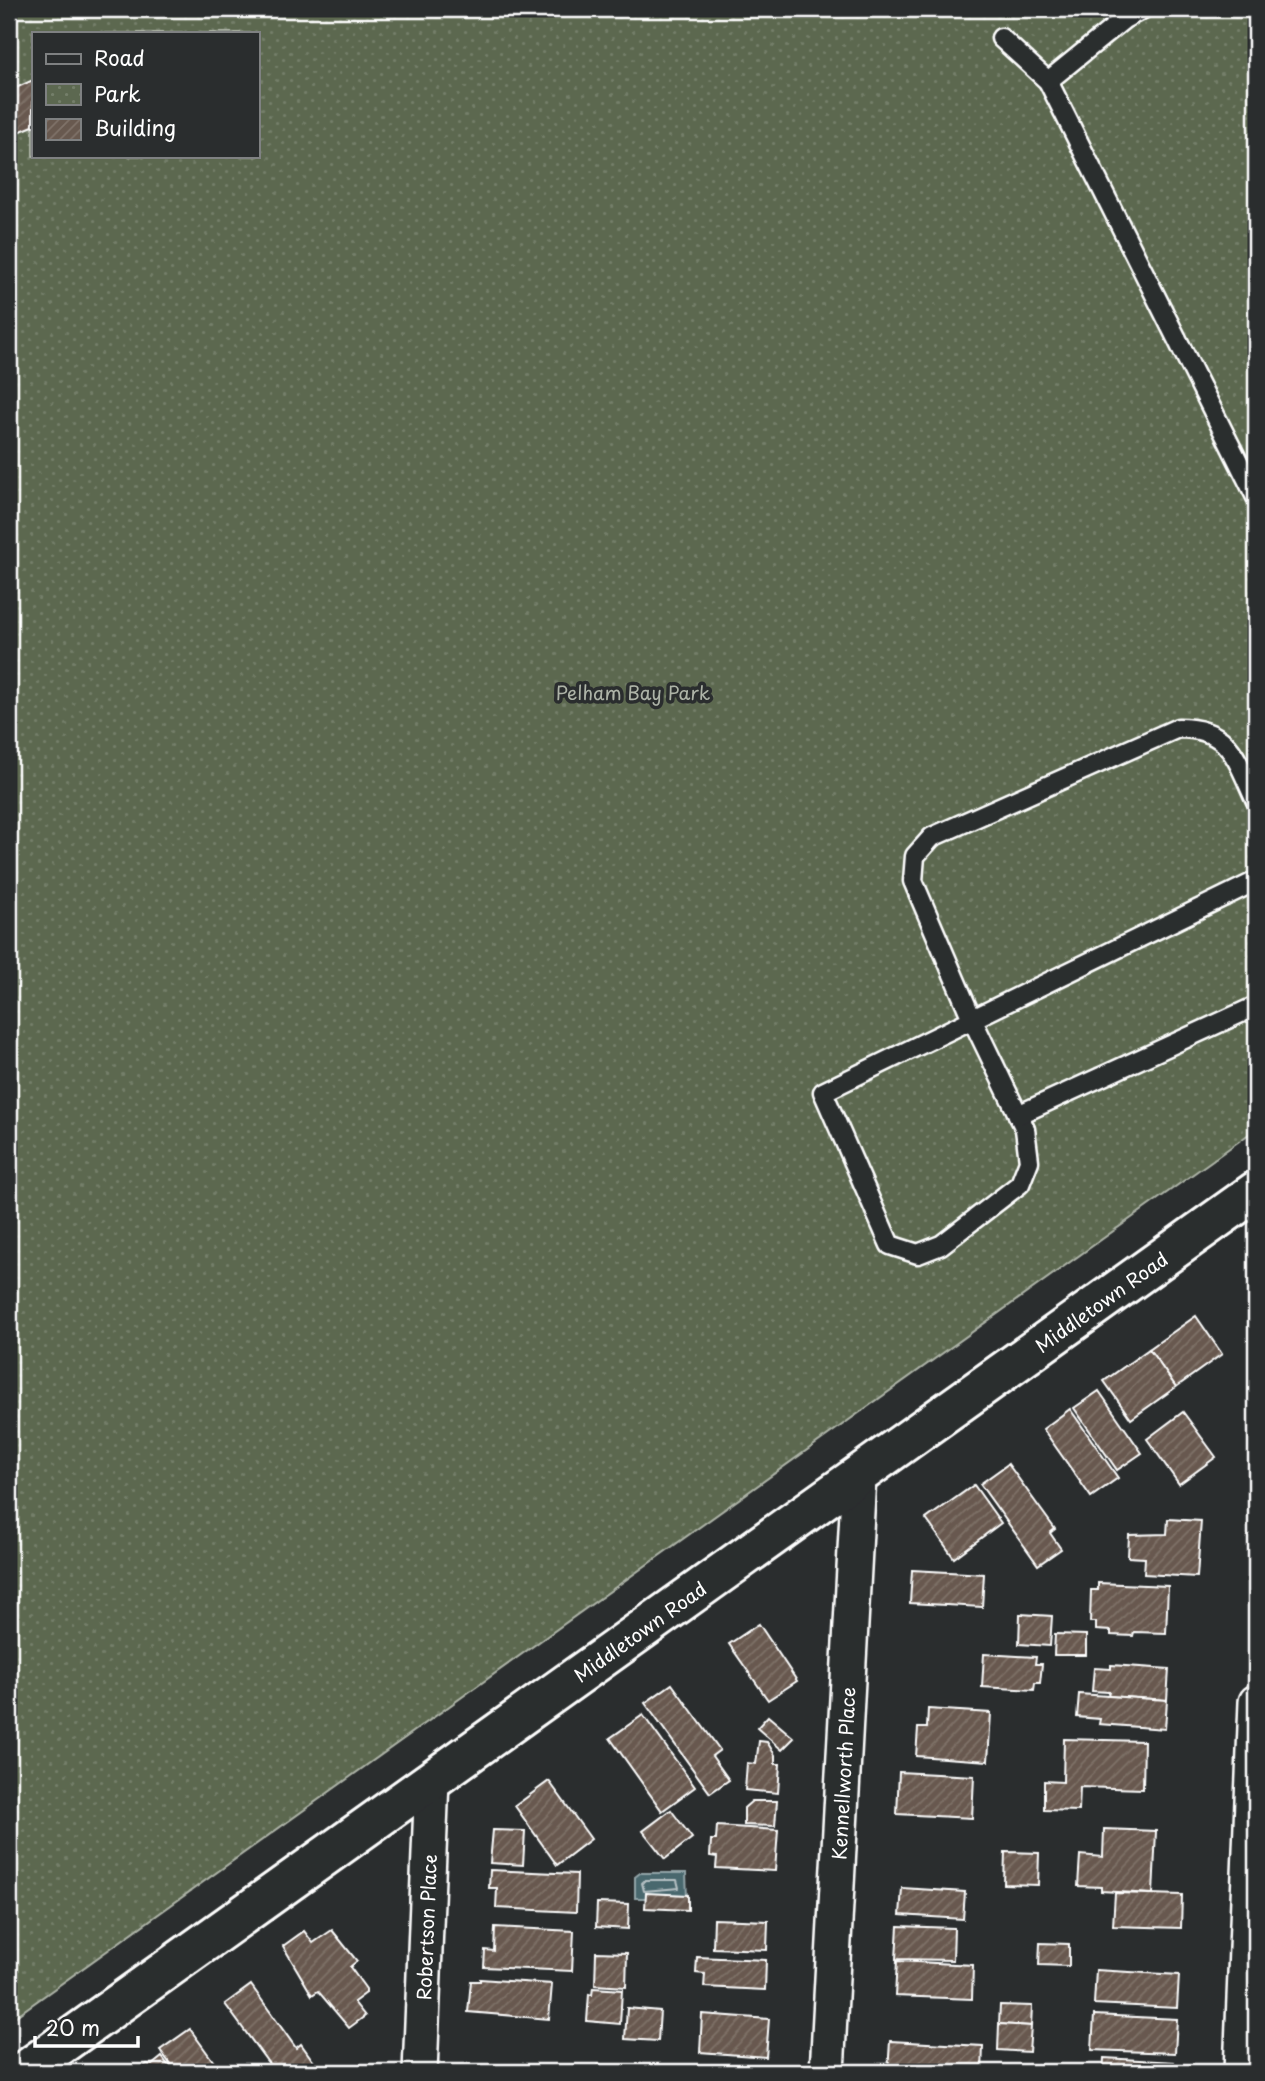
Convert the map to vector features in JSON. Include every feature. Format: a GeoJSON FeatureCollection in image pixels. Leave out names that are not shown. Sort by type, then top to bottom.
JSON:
{"type":"FeatureCollection","features":[{"type":"Feature","properties":{"kind":"street","name":"Middletown Road"},"geometry":{"type":"LineString","coordinates":[[23,2072],[1256,1191]]}},
{"type":"Feature","properties":{"kind":"street","name":"Kennellworth Place"},"geometry":{"type":"LineString","coordinates":[[827,2072],[859,1475]]}},
{"type":"Feature","properties":{"kind":"street"},"geometry":{"type":"LineString","coordinates":[[1241,2072],[1256,1702]]}},
{"type":"Feature","properties":{"kind":"street","name":"Robertson Place"},"geometry":{"type":"LineString","coordinates":[[420,2072],[432,1780]]}},
{"type":"Feature","properties":{"kind":"lane"},"geometry":{"type":"LineString","coordinates":[[1048,80],[1124,19],[1143,9]]}},
{"type":"Feature","properties":{"kind":"lane"},"geometry":{"type":"LineString","coordinates":[[1001,38],[1048,80],[1256,497]]}},
{"type":"Feature","properties":{"kind":"lane"},"geometry":{"type":"LineString","coordinates":[[1256,801],[1229,747],[1204,728],[1178,728],[932,837],[915,856],[913,881],[972,1019],[1025,1129],[1029,1161],[1020,1184],[941,1245],[918,1254],[890,1245],[823,1092],[972,1019],[1256,881]]}},
{"type":"Feature","properties":{"kind":"lane"},"geometry":{"type":"LineString","coordinates":[[1018,1115],[1256,1006]]}},
{"type":"Feature","properties":{"kind":"green space","name":"Pelham Bay Park"},"geometry":{"type":"Polygon","coordinates":[[[9,9],[1256,9],[1256,1129],[9,2021],[9,9]]]}},
{"type":"Feature","properties":{"kind":"water"},"geometry":{"type":"Polygon","coordinates":[[[640,1873],[686,1873],[687,1898],[635,1898],[635,1877],[640,1873]]]}},
{"type":"Feature","properties":{"kind":"building"},"geometry":{"type":"Polygon","coordinates":[[[32,80],[32,126],[14,134],[9,122],[9,91],[32,80]]]}},
{"type":"Feature","properties":{"kind":"building"},"geometry":{"type":"Polygon","coordinates":[[[1196,1316],[1222,1354],[1176,1387],[1149,1349],[1196,1316]]]}},
{"type":"Feature","properties":{"kind":"building"},"geometry":{"type":"Polygon","coordinates":[[[1149,1349],[1176,1387],[1131,1419],[1104,1381],[1149,1349]]]}},
{"type":"Feature","properties":{"kind":"building"},"geometry":{"type":"Polygon","coordinates":[[[1099,1391],[1142,1453],[1117,1470],[1074,1408],[1099,1391]]]}},
{"type":"Feature","properties":{"kind":"building"},"geometry":{"type":"Polygon","coordinates":[[[1070,1409],[1118,1478],[1091,1497],[1043,1429],[1070,1409]]]}},
{"type":"Feature","properties":{"kind":"building"},"geometry":{"type":"Polygon","coordinates":[[[1183,1412],[1216,1457],[1179,1484],[1147,1439],[1183,1412]]]}},
{"type":"Feature","properties":{"kind":"building"},"geometry":{"type":"Polygon","coordinates":[[[1008,1464],[1055,1529],[1050,1533],[1061,1549],[1038,1565],[980,1484],[1008,1464]]]}},
{"type":"Feature","properties":{"kind":"building"},"geometry":{"type":"Polygon","coordinates":[[[974,1485],[1001,1523],[954,1558],[926,1519],[974,1485]]]}},
{"type":"Feature","properties":{"kind":"building"},"geometry":{"type":"Polygon","coordinates":[[[1168,1519],[1201,1521],[1197,1577],[1144,1574],[1145,1558],[1128,1557],[1129,1535],[1167,1534],[1168,1519]]]}},
{"type":"Feature","properties":{"kind":"building"},"geometry":{"type":"Polygon","coordinates":[[[912,1570],[984,1574],[982,1607],[910,1603],[912,1570]]]}},
{"type":"Feature","properties":{"kind":"building"},"geometry":{"type":"Polygon","coordinates":[[[1098,1583],[1168,1586],[1166,1633],[1134,1632],[1133,1636],[1111,1635],[1111,1631],[1096,1630],[1096,1622],[1090,1622],[1091,1590],[1098,1590],[1098,1583]]]}},
{"type":"Feature","properties":{"kind":"building"},"geometry":{"type":"Polygon","coordinates":[[[1020,1614],[1052,1616],[1050,1646],[1019,1644],[1020,1614]]]}},
{"type":"Feature","properties":{"kind":"building"},"geometry":{"type":"Polygon","coordinates":[[[759,1624],[797,1681],[768,1700],[729,1644],[759,1624]]]}},
{"type":"Feature","properties":{"kind":"building"},"geometry":{"type":"Polygon","coordinates":[[[1055,1634],[1086,1635],[1086,1655],[1054,1655],[1055,1634]]]}},
{"type":"Feature","properties":{"kind":"building"},"geometry":{"type":"Polygon","coordinates":[[[984,1654],[1036,1657],[1035,1664],[1042,1664],[1040,1683],[1035,1683],[1034,1690],[982,1687],[984,1654]]]}},
{"type":"Feature","properties":{"kind":"building"},"geometry":{"type":"Polygon","coordinates":[[[1111,1665],[1169,1669],[1167,1700],[1108,1696],[1109,1692],[1092,1691],[1094,1668],[1111,1669],[1111,1665]]]}},
{"type":"Feature","properties":{"kind":"building"},"geometry":{"type":"Polygon","coordinates":[[[672,1684],[720,1750],[712,1756],[729,1780],[710,1793],[645,1703],[672,1684]]]}},
{"type":"Feature","properties":{"kind":"building"},"geometry":{"type":"Polygon","coordinates":[[[1079,1694],[1167,1700],[1165,1729],[1099,1724],[1100,1719],[1077,1717],[1079,1694]]]}},
{"type":"Feature","properties":{"kind":"building"},"geometry":{"type":"Polygon","coordinates":[[[928,1709],[991,1713],[988,1761],[916,1756],[918,1728],[927,1728],[928,1709]]]}},
{"type":"Feature","properties":{"kind":"building"},"geometry":{"type":"Polygon","coordinates":[[[643,1715],[695,1787],[662,1811],[610,1738],[643,1715]]]}},
{"type":"Feature","properties":{"kind":"building"},"geometry":{"type":"Polygon","coordinates":[[[768,1716],[794,1738],[782,1750],[757,1728],[768,1716]]]}},
{"type":"Feature","properties":{"kind":"building"},"geometry":{"type":"Polygon","coordinates":[[[1064,1739],[1144,1741],[1143,1789],[1080,1787],[1079,1811],[1044,1810],[1044,1781],[1063,1782],[1064,1739]]]}},
{"type":"Feature","properties":{"kind":"building"},"geometry":{"type":"Polygon","coordinates":[[[759,1741],[767,1742],[775,1755],[775,1764],[780,1764],[778,1793],[745,1790],[747,1763],[756,1764],[759,1741]]]}},
{"type":"Feature","properties":{"kind":"building"},"geometry":{"type":"Polygon","coordinates":[[[899,1772],[974,1776],[972,1818],[897,1814],[899,1772]]]}},
{"type":"Feature","properties":{"kind":"building"},"geometry":{"type":"Polygon","coordinates":[[[549,1781],[591,1839],[557,1865],[515,1806],[549,1781]]]}},
{"type":"Feature","properties":{"kind":"building"},"geometry":{"type":"Polygon","coordinates":[[[752,1801],[777,1801],[775,1826],[744,1825],[744,1808],[752,1801]]]}},
{"type":"Feature","properties":{"kind":"building"},"geometry":{"type":"Polygon","coordinates":[[[671,1810],[692,1838],[665,1859],[643,1831],[671,1810]]]}},
{"type":"Feature","properties":{"kind":"building"},"geometry":{"type":"Polygon","coordinates":[[[717,1826],[778,1830],[775,1871],[716,1868],[717,1857],[710,1856],[711,1840],[716,1840],[717,1826]]]}},
{"type":"Feature","properties":{"kind":"building"},"geometry":{"type":"Polygon","coordinates":[[[1104,1829],[1156,1831],[1153,1894],[1101,1891],[1101,1887],[1078,1886],[1080,1855],[1103,1857],[1104,1829]]]}},
{"type":"Feature","properties":{"kind":"building"},"geometry":{"type":"Polygon","coordinates":[[[493,1830],[525,1831],[523,1865],[490,1863],[493,1830]]]}},
{"type":"Feature","properties":{"kind":"building"},"geometry":{"type":"Polygon","coordinates":[[[1005,1852],[1039,1853],[1038,1885],[1004,1884],[1005,1852]]]}},
{"type":"Feature","properties":{"kind":"building"},"geometry":{"type":"Polygon","coordinates":[[[490,1870],[577,1874],[576,1912],[496,1908],[497,1888],[489,1888],[490,1870]]]}},
{"type":"Feature","properties":{"kind":"building"},"geometry":{"type":"Polygon","coordinates":[[[902,1888],[965,1892],[963,1919],[900,1915],[902,1888]]]}},
{"type":"Feature","properties":{"kind":"building"},"geometry":{"type":"Polygon","coordinates":[[[646,1893],[688,1895],[688,1910],[645,1908],[646,1893]]]}},
{"type":"Feature","properties":{"kind":"building"},"geometry":{"type":"Polygon","coordinates":[[[1115,1893],[1182,1895],[1181,1928],[1113,1926],[1115,1893]]]}},
{"type":"Feature","properties":{"kind":"building"},"geometry":{"type":"Polygon","coordinates":[[[597,1903],[629,1904],[628,1929],[596,1927],[597,1903]]]}},
{"type":"Feature","properties":{"kind":"building"},"geometry":{"type":"Polygon","coordinates":[[[714,1919],[768,1921],[767,1950],[713,1948],[714,1919]]]}},
{"type":"Feature","properties":{"kind":"building"},"geometry":{"type":"Polygon","coordinates":[[[898,1926],[954,1928],[953,1960],[896,1959],[898,1926]]]}},
{"type":"Feature","properties":{"kind":"building"},"geometry":{"type":"Polygon","coordinates":[[[495,1927],[574,1931],[572,1971],[484,1967],[485,1950],[494,1951],[495,1927]]]}},
{"type":"Feature","properties":{"kind":"building"},"geometry":{"type":"Polygon","coordinates":[[[332,1930],[357,1961],[350,1967],[366,1989],[366,1993],[354,2002],[365,2016],[349,2028],[318,1991],[312,1995],[283,1946],[304,1931],[313,1943],[332,1930]]]}},
{"type":"Feature","properties":{"kind":"building"},"geometry":{"type":"Polygon","coordinates":[[[1040,1943],[1069,1944],[1069,1966],[1039,1965],[1040,1943]]]}},
{"type":"Feature","properties":{"kind":"building"},"geometry":{"type":"Polygon","coordinates":[[[596,1952],[627,1953],[626,1987],[595,1985],[596,1952]]]}},
{"type":"Feature","properties":{"kind":"building"},"geometry":{"type":"Polygon","coordinates":[[[697,1957],[766,1960],[765,1990],[704,1987],[705,1974],[696,1973],[697,1957]]]}},
{"type":"Feature","properties":{"kind":"building"},"geometry":{"type":"Polygon","coordinates":[[[897,1961],[973,1965],[972,1999],[895,1996],[897,1961]]]}},
{"type":"Feature","properties":{"kind":"building"},"geometry":{"type":"Polygon","coordinates":[[[1096,1970],[1179,1975],[1177,2008],[1094,2004],[1096,1970]]]}},
{"type":"Feature","properties":{"kind":"building"},"geometry":{"type":"Polygon","coordinates":[[[480,1979],[552,1984],[549,2019],[468,2012],[471,1981],[480,1979]]]}},
{"type":"Feature","properties":{"kind":"building"},"geometry":{"type":"Polygon","coordinates":[[[251,1985],[296,2048],[301,2044],[321,2072],[275,2072],[225,2004],[251,1985]]]}},
{"type":"Feature","properties":{"kind":"building"},"geometry":{"type":"Polygon","coordinates":[[[593,1988],[622,1990],[620,2024],[587,2021],[589,1994],[592,1995],[593,1988]]]}},
{"type":"Feature","properties":{"kind":"building"},"geometry":{"type":"Polygon","coordinates":[[[1000,2005],[1032,2006],[1031,2026],[999,2024],[1000,2005]]]}},
{"type":"Feature","properties":{"kind":"building"},"geometry":{"type":"Polygon","coordinates":[[[627,2008],[660,2011],[658,2041],[625,2039],[627,2008]]]}},
{"type":"Feature","properties":{"kind":"building"},"geometry":{"type":"Polygon","coordinates":[[[702,2014],[769,2019],[766,2057],[700,2052],[702,2014]]]}},
{"type":"Feature","properties":{"kind":"building"},"geometry":{"type":"Polygon","coordinates":[[[1094,2015],[1177,2019],[1175,2053],[1092,2050],[1094,2015]]]}},
{"type":"Feature","properties":{"kind":"building"},"geometry":{"type":"Polygon","coordinates":[[[999,2024],[1031,2026],[1029,2052],[998,2050],[999,2024]]]}},
{"type":"Feature","properties":{"kind":"building"},"geometry":{"type":"Polygon","coordinates":[[[190,2029],[221,2072],[176,2072],[160,2050],[190,2029]]]}},
{"type":"Feature","properties":{"kind":"building"},"geometry":{"type":"Polygon","coordinates":[[[890,2041],[983,2046],[982,2072],[888,2072],[890,2041]]]}},
{"type":"Feature","properties":{"kind":"building"},"geometry":{"type":"Polygon","coordinates":[[[162,2057],[173,2072],[137,2072],[147,2064],[152,2065],[162,2057]]]}},
{"type":"Feature","properties":{"kind":"building"},"geometry":{"type":"Polygon","coordinates":[[[1104,2058],[1174,2062],[1173,2072],[1103,2072],[1104,2058]]]}},
{"type":"Feature","properties":{"kind":"building"},"geometry":{"type":"Polygon","coordinates":[[[598,2065],[622,2066],[621,2072],[597,2072],[598,2065]]]}}]}
